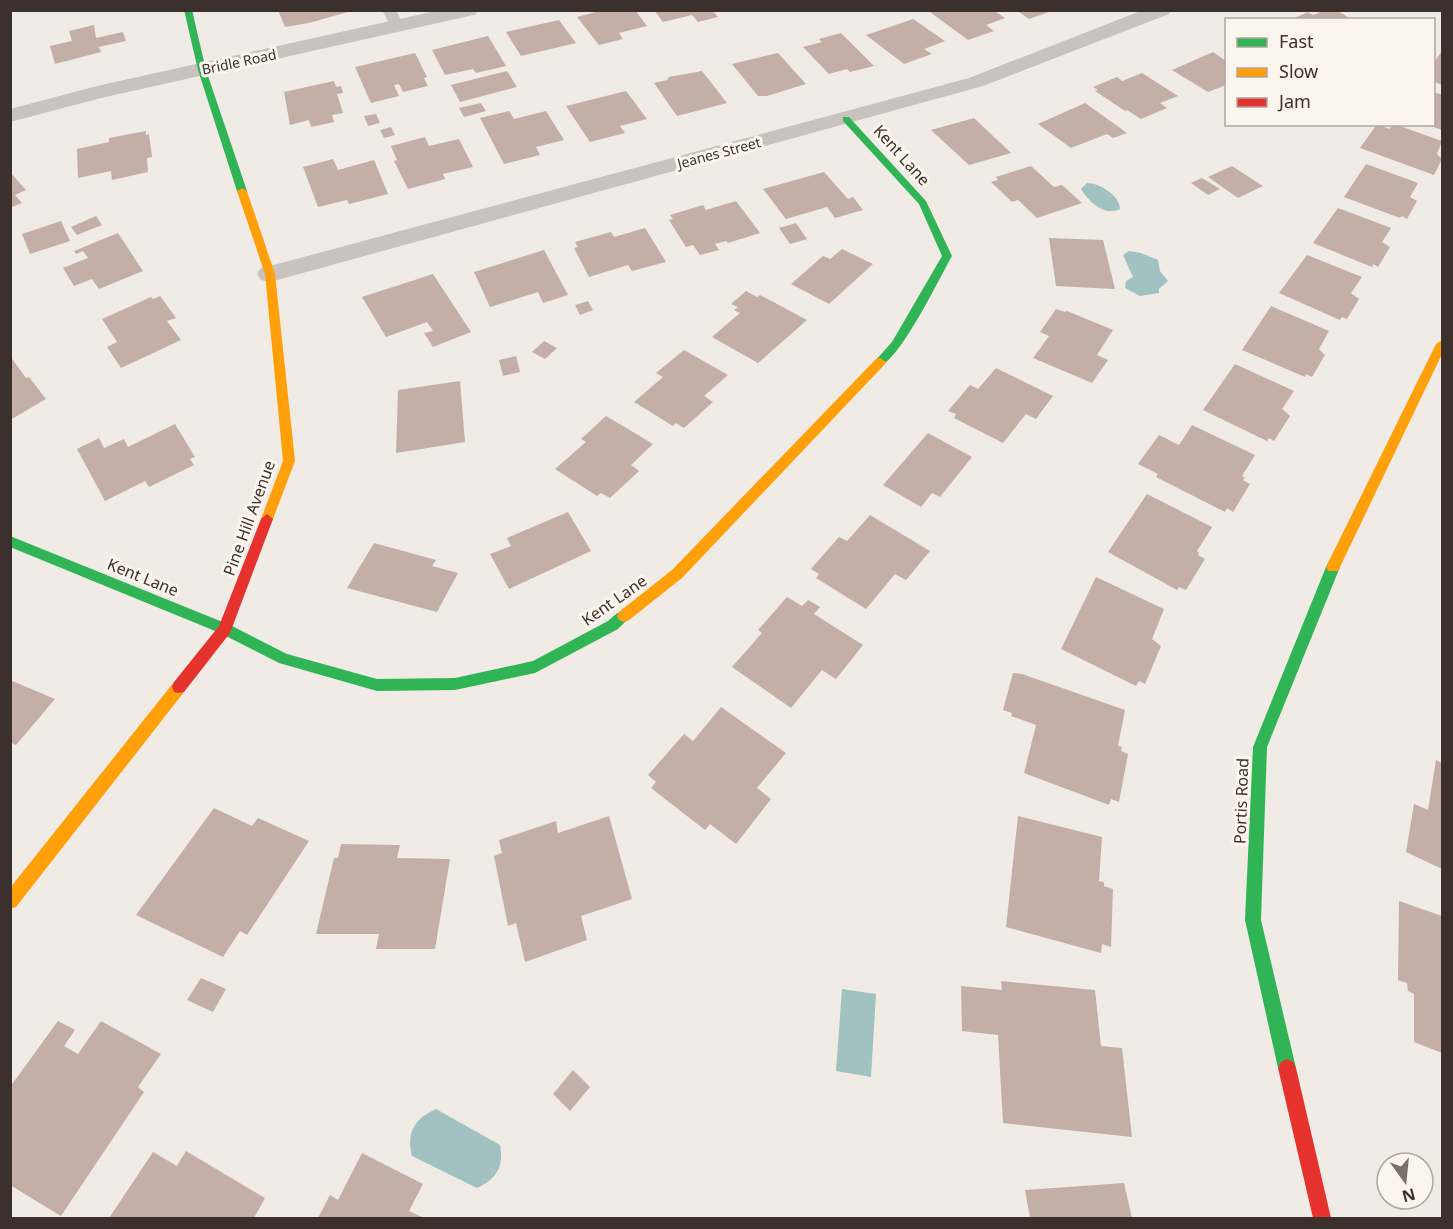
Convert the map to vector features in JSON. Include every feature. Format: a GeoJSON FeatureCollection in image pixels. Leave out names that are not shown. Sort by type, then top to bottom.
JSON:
{"type":"FeatureCollection","features":[{"type":"Feature","properties":{"kind":"street","name":"Pine Hill Avenue"},"geometry":{"type":"LineString","coordinates":[[10,902],[225,629],[289,461],[270,274],[202,70],[188,10]]}},
{"type":"Feature","properties":{"kind":"street","name":"Bridle Road"},"geometry":{"type":"LineString","coordinates":[[10,116],[97,92],[202,70],[393,18],[469,10]]}},
{"type":"Feature","properties":{"kind":"street","name":"Jeanes Street"},"geometry":{"type":"LineString","coordinates":[[270,274],[976,82],[1162,10]]}},
{"type":"Feature","properties":{"kind":"street","name":"Kent Lane"},"geometry":{"type":"LineString","coordinates":[[10,541],[225,629],[284,659],[377,685],[455,684],[535,667],[613,625],[677,574],[896,345],[947,256],[923,203],[846,118]]}},
{"type":"Feature","properties":{"kind":"street","name":"Portis Road"},"geometry":{"type":"LineString","coordinates":[[1322,1218],[1253,920],[1260,747],[1329,576],[1443,344]]}},
{"type":"Feature","properties":{"kind":"water"},"geometry":{"type":"Polygon","coordinates":[[[1087,183],[1098,185],[1108,191],[1117,199],[1120,209],[1109,211],[1098,207],[1081,189],[1087,183]]]}},
{"type":"Feature","properties":{"kind":"water"},"geometry":{"type":"Polygon","coordinates":[[[1129,251],[1158,260],[1160,271],[1168,281],[1159,289],[1159,293],[1140,296],[1125,288],[1126,281],[1133,277],[1123,255],[1129,251]]]}},
{"type":"Feature","properties":{"kind":"water"},"geometry":{"type":"Polygon","coordinates":[[[842,989],[876,994],[871,1077],[836,1071],[842,989]]]}},
{"type":"Feature","properties":{"kind":"water"},"geometry":{"type":"Polygon","coordinates":[[[436,1109],[500,1145],[500,1165],[490,1180],[477,1188],[412,1156],[410,1140],[417,1122],[436,1109]]]}},
{"type":"Feature","properties":{"kind":"building"},"geometry":{"type":"Polygon","coordinates":[[[278,10],[347,10],[348,12],[285,27],[278,10]]]}},
{"type":"Feature","properties":{"kind":"building"},"geometry":{"type":"Polygon","coordinates":[[[603,10],[635,10],[647,26],[619,33],[623,39],[599,45],[577,17],[603,10]]]}},
{"type":"Feature","properties":{"kind":"building"},"geometry":{"type":"Polygon","coordinates":[[[654,10],[712,10],[718,17],[698,22],[692,15],[663,22],[654,10]]]}},
{"type":"Feature","properties":{"kind":"building"},"geometry":{"type":"Polygon","coordinates":[[[934,10],[993,10],[1005,18],[986,25],[994,31],[968,40],[930,12],[934,10]]]}},
{"type":"Feature","properties":{"kind":"building"},"geometry":{"type":"Polygon","coordinates":[[[1016,10],[1052,10],[1052,11],[1029,19],[1016,10]]]}},
{"type":"Feature","properties":{"kind":"building"},"geometry":{"type":"Polygon","coordinates":[[[1325,10],[1336,10],[1350,18],[1294,18],[1308,12],[1313,15],[1325,10]]]}},
{"type":"Feature","properties":{"kind":"building"},"geometry":{"type":"Polygon","coordinates":[[[913,19],[945,41],[924,49],[932,54],[904,64],[866,35],[913,19]]]}},
{"type":"Feature","properties":{"kind":"building"},"geometry":{"type":"Polygon","coordinates":[[[559,20],[576,43],[521,56],[506,32],[559,20]]]}},
{"type":"Feature","properties":{"kind":"building"},"geometry":{"type":"Polygon","coordinates":[[[94,25],[96,38],[123,32],[126,41],[99,47],[101,52],[55,64],[50,46],[72,41],[69,31],[94,25]]]}},
{"type":"Feature","properties":{"kind":"building"},"geometry":{"type":"Polygon","coordinates":[[[841,33],[874,66],[829,74],[803,47],[822,42],[819,39],[841,33]]]}},
{"type":"Feature","properties":{"kind":"building"},"geometry":{"type":"Polygon","coordinates":[[[488,36],[506,66],[476,73],[473,69],[445,75],[432,50],[488,36]]]}},
{"type":"Feature","properties":{"kind":"building"},"geometry":{"type":"Polygon","coordinates":[[[1213,52],[1225,60],[1225,85],[1208,92],[1172,70],[1213,52]]]}},
{"type":"Feature","properties":{"kind":"building"},"geometry":{"type":"Polygon","coordinates":[[[1441,52],[1442,85],[1435,82],[1435,61],[1441,52]]]}},
{"type":"Feature","properties":{"kind":"building"},"geometry":{"type":"Polygon","coordinates":[[[415,53],[427,77],[424,78],[428,86],[403,92],[399,84],[394,85],[399,96],[371,103],[355,67],[415,53]]]}},
{"type":"Feature","properties":{"kind":"building"},"geometry":{"type":"Polygon","coordinates":[[[778,53],[806,84],[767,96],[758,96],[732,64],[778,53]]]}},
{"type":"Feature","properties":{"kind":"building"},"geometry":{"type":"Polygon","coordinates":[[[507,71],[517,87],[460,102],[451,85],[507,71]]]}},
{"type":"Feature","properties":{"kind":"building"},"geometry":{"type":"Polygon","coordinates":[[[702,71],[727,103],[677,116],[654,83],[667,80],[669,77],[702,71]]]}},
{"type":"Feature","properties":{"kind":"building"},"geometry":{"type":"Polygon","coordinates":[[[1142,73],[1178,96],[1160,103],[1167,108],[1141,119],[1095,91],[1098,90],[1093,87],[1117,77],[1122,81],[1142,73]]]}},
{"type":"Feature","properties":{"kind":"building"},"geometry":{"type":"Polygon","coordinates":[[[334,81],[336,87],[341,86],[343,93],[337,94],[343,113],[332,115],[334,122],[311,127],[309,120],[290,125],[284,92],[334,81]]]}},
{"type":"Feature","properties":{"kind":"building"},"geometry":{"type":"Polygon","coordinates":[[[626,91],[647,119],[620,126],[625,133],[590,142],[566,106],[626,91]]]}},
{"type":"Feature","properties":{"kind":"building"},"geometry":{"type":"Polygon","coordinates":[[[1435,92],[1442,95],[1442,130],[1431,126],[1435,126],[1435,92]]]}},
{"type":"Feature","properties":{"kind":"building"},"geometry":{"type":"Polygon","coordinates":[[[481,103],[486,111],[464,117],[459,108],[481,103]]]}},
{"type":"Feature","properties":{"kind":"building"},"geometry":{"type":"Polygon","coordinates":[[[1085,103],[1127,133],[1113,138],[1107,134],[1071,148],[1038,124],[1085,103]]]}},
{"type":"Feature","properties":{"kind":"building"},"geometry":{"type":"Polygon","coordinates":[[[509,111],[514,119],[546,111],[564,140],[536,147],[540,155],[504,164],[480,118],[509,111]]]}},
{"type":"Feature","properties":{"kind":"building"},"geometry":{"type":"Polygon","coordinates":[[[376,114],[380,123],[368,126],[364,116],[376,114]]]}},
{"type":"Feature","properties":{"kind":"building"},"geometry":{"type":"Polygon","coordinates":[[[974,118],[1011,153],[969,165],[931,130],[974,118]]]}},
{"type":"Feature","properties":{"kind":"building"},"geometry":{"type":"Polygon","coordinates":[[[1376,126],[1389,129],[1392,126],[1400,126],[1442,141],[1437,154],[1442,159],[1434,175],[1360,148],[1376,126]]]}},
{"type":"Feature","properties":{"kind":"building"},"geometry":{"type":"Polygon","coordinates":[[[391,127],[395,135],[384,138],[380,130],[391,127]]]}},
{"type":"Feature","properties":{"kind":"building"},"geometry":{"type":"Polygon","coordinates":[[[146,131],[146,135],[149,134],[152,157],[147,158],[148,172],[112,180],[111,171],[78,178],[77,149],[109,142],[109,138],[146,131]]]}},
{"type":"Feature","properties":{"kind":"building"},"geometry":{"type":"Polygon","coordinates":[[[425,137],[429,146],[459,139],[473,167],[443,174],[445,179],[408,189],[394,161],[397,160],[391,146],[425,137]]]}},
{"type":"Feature","properties":{"kind":"building"},"geometry":{"type":"Polygon","coordinates":[[[333,159],[338,170],[374,160],[388,194],[349,204],[347,200],[318,207],[303,167],[333,159]]]}},
{"type":"Feature","properties":{"kind":"building"},"geometry":{"type":"Polygon","coordinates":[[[1366,164],[1418,183],[1410,197],[1417,201],[1407,219],[1344,197],[1366,164]]]}},
{"type":"Feature","properties":{"kind":"building"},"geometry":{"type":"Polygon","coordinates":[[[1031,166],[1054,187],[1062,185],[1082,203],[1037,218],[1018,200],[1012,202],[991,182],[998,180],[996,177],[1031,166]]]}},
{"type":"Feature","properties":{"kind":"building"},"geometry":{"type":"Polygon","coordinates":[[[1232,166],[1263,186],[1238,198],[1208,177],[1232,166]]]}},
{"type":"Feature","properties":{"kind":"building"},"geometry":{"type":"Polygon","coordinates":[[[10,172],[26,190],[15,195],[22,203],[10,208],[10,172]]]}},
{"type":"Feature","properties":{"kind":"building"},"geometry":{"type":"Polygon","coordinates":[[[824,172],[848,199],[853,197],[863,210],[835,218],[827,207],[786,219],[763,189],[824,172]]]}},
{"type":"Feature","properties":{"kind":"building"},"geometry":{"type":"Polygon","coordinates":[[[1202,178],[1220,189],[1208,195],[1191,183],[1202,178]]]}},
{"type":"Feature","properties":{"kind":"building"},"geometry":{"type":"Polygon","coordinates":[[[736,201],[760,233],[728,243],[726,241],[715,244],[719,250],[700,255],[693,245],[686,247],[669,220],[673,219],[670,215],[703,205],[706,210],[736,201]]]}},
{"type":"Feature","properties":{"kind":"building"},"geometry":{"type":"Polygon","coordinates":[[[1338,208],[1391,228],[1382,242],[1390,247],[1378,267],[1373,264],[1372,267],[1313,243],[1338,208]]]}},
{"type":"Feature","properties":{"kind":"building"},"geometry":{"type":"Polygon","coordinates":[[[96,216],[102,225],[77,235],[71,227],[96,216]]]}},
{"type":"Feature","properties":{"kind":"building"},"geometry":{"type":"Polygon","coordinates":[[[61,221],[70,241],[30,254],[22,234],[61,221]]]}},
{"type":"Feature","properties":{"kind":"building"},"geometry":{"type":"Polygon","coordinates":[[[796,223],[807,239],[790,244],[779,228],[796,223]]]}},
{"type":"Feature","properties":{"kind":"building"},"geometry":{"type":"Polygon","coordinates":[[[645,228],[666,262],[632,271],[628,265],[589,277],[574,248],[578,247],[575,242],[611,232],[614,237],[645,228]]]}},
{"type":"Feature","properties":{"kind":"building"},"geometry":{"type":"Polygon","coordinates":[[[118,233],[143,271],[99,289],[92,279],[74,286],[63,268],[88,258],[83,251],[76,254],[74,251],[118,233]]]}},
{"type":"Feature","properties":{"kind":"building"},"geometry":{"type":"Polygon","coordinates":[[[1049,238],[1103,240],[1115,289],[1056,286],[1049,238]]]}},
{"type":"Feature","properties":{"kind":"building"},"geometry":{"type":"Polygon","coordinates":[[[842,249],[873,264],[829,304],[791,284],[823,256],[830,259],[842,249]]]}},
{"type":"Feature","properties":{"kind":"building"},"geometry":{"type":"Polygon","coordinates":[[[544,250],[568,295],[543,303],[538,292],[490,307],[474,272],[544,250]]]}},
{"type":"Feature","properties":{"kind":"building"},"geometry":{"type":"Polygon","coordinates":[[[1307,255],[1362,277],[1351,293],[1359,299],[1347,319],[1342,317],[1340,320],[1279,293],[1307,255]]]}},
{"type":"Feature","properties":{"kind":"building"},"geometry":{"type":"Polygon","coordinates":[[[433,274],[471,332],[433,347],[424,333],[433,331],[427,322],[386,337],[362,297],[433,274]]]}},
{"type":"Feature","properties":{"kind":"building"},"geometry":{"type":"Polygon","coordinates":[[[746,291],[757,297],[760,295],[807,320],[758,363],[712,337],[740,313],[734,310],[738,307],[731,304],[746,291]]]}},
{"type":"Feature","properties":{"kind":"building"},"geometry":{"type":"Polygon","coordinates":[[[160,296],[176,318],[167,321],[181,340],[121,368],[107,347],[117,342],[102,319],[151,297],[153,299],[160,296]]]}},
{"type":"Feature","properties":{"kind":"building"},"geometry":{"type":"Polygon","coordinates":[[[588,301],[593,310],[580,315],[575,305],[588,301]]]}},
{"type":"Feature","properties":{"kind":"building"},"geometry":{"type":"Polygon","coordinates":[[[1271,306],[1329,331],[1319,349],[1325,355],[1312,377],[1306,374],[1305,377],[1242,350],[1271,306]]]}},
{"type":"Feature","properties":{"kind":"building"},"geometry":{"type":"Polygon","coordinates":[[[1056,309],[1067,311],[1113,330],[1097,355],[1108,360],[1092,383],[1033,358],[1049,336],[1040,332],[1056,309]]]}},
{"type":"Feature","properties":{"kind":"building"},"geometry":{"type":"Polygon","coordinates":[[[544,341],[557,348],[545,359],[532,352],[544,341]]]}},
{"type":"Feature","properties":{"kind":"building"},"geometry":{"type":"Polygon","coordinates":[[[684,350],[728,375],[704,396],[713,402],[684,428],[676,423],[673,426],[634,402],[663,377],[656,373],[684,350]]]}},
{"type":"Feature","properties":{"kind":"building"},"geometry":{"type":"Polygon","coordinates":[[[10,356],[26,378],[29,377],[46,399],[10,420],[10,356]]]}},
{"type":"Feature","properties":{"kind":"building"},"geometry":{"type":"Polygon","coordinates":[[[516,356],[520,372],[503,376],[499,360],[516,356]]]}},
{"type":"Feature","properties":{"kind":"building"},"geometry":{"type":"Polygon","coordinates":[[[1235,364],[1294,391],[1282,409],[1290,416],[1274,441],[1269,438],[1267,441],[1203,410],[1235,364]]]}},
{"type":"Feature","properties":{"kind":"building"},"geometry":{"type":"Polygon","coordinates":[[[996,368],[1053,396],[1036,419],[1026,414],[1003,443],[954,418],[956,414],[948,411],[970,385],[978,389],[996,368]]]}},
{"type":"Feature","properties":{"kind":"building"},"geometry":{"type":"Polygon","coordinates":[[[460,381],[465,442],[396,453],[398,390],[460,381]]]}},
{"type":"Feature","properties":{"kind":"building"},"geometry":{"type":"Polygon","coordinates":[[[606,416],[653,444],[631,465],[639,471],[610,498],[601,493],[597,496],[555,469],[586,442],[581,439],[606,416]]]}},
{"type":"Feature","properties":{"kind":"building"},"geometry":{"type":"Polygon","coordinates":[[[175,424],[195,457],[190,459],[194,465],[149,487],[145,481],[105,501],[77,449],[99,438],[104,448],[124,439],[128,447],[175,424]]]}},
{"type":"Feature","properties":{"kind":"building"},"geometry":{"type":"Polygon","coordinates":[[[1192,425],[1255,455],[1242,476],[1245,478],[1243,480],[1250,484],[1233,512],[1227,508],[1225,512],[1156,477],[1158,474],[1138,464],[1159,435],[1179,445],[1192,425]]]}},
{"type":"Feature","properties":{"kind":"building"},"geometry":{"type":"Polygon","coordinates":[[[928,433],[972,457],[940,497],[932,493],[921,507],[883,485],[928,433]]]}},
{"type":"Feature","properties":{"kind":"building"},"geometry":{"type":"Polygon","coordinates":[[[1147,494],[1212,527],[1197,551],[1198,555],[1205,559],[1186,590],[1179,587],[1177,590],[1108,552],[1147,494]]]}},
{"type":"Feature","properties":{"kind":"building"},"geometry":{"type":"Polygon","coordinates":[[[568,512],[591,551],[509,589],[490,554],[511,546],[507,538],[568,512]]]}},
{"type":"Feature","properties":{"kind":"building"},"geometry":{"type":"Polygon","coordinates":[[[870,515],[930,551],[906,580],[895,574],[866,609],[816,578],[819,574],[811,569],[839,537],[847,541],[870,515]]]}},
{"type":"Feature","properties":{"kind":"building"},"geometry":{"type":"Polygon","coordinates":[[[374,543],[436,560],[432,566],[458,573],[437,612],[347,588],[374,543]]]}},
{"type":"Feature","properties":{"kind":"building"},"geometry":{"type":"Polygon","coordinates":[[[1096,577],[1164,609],[1152,639],[1161,646],[1145,684],[1139,681],[1136,686],[1061,649],[1096,577]]]}},
{"type":"Feature","properties":{"kind":"building"},"geometry":{"type":"Polygon","coordinates":[[[787,597],[802,606],[808,600],[820,607],[814,614],[863,645],[836,679],[822,670],[791,708],[732,667],[762,633],[758,630],[787,597]]]}},
{"type":"Feature","properties":{"kind":"building"},"geometry":{"type":"Polygon","coordinates":[[[1013,673],[1022,674],[1125,710],[1118,746],[1122,747],[1121,751],[1128,754],[1119,802],[1111,799],[1109,805],[1024,773],[1036,725],[1011,716],[1012,713],[1003,710],[1013,673]]]}},
{"type":"Feature","properties":{"kind":"building"},"geometry":{"type":"Polygon","coordinates":[[[10,680],[55,699],[16,745],[10,742],[10,680]]]}},
{"type":"Feature","properties":{"kind":"building"},"geometry":{"type":"Polygon","coordinates":[[[721,707],[786,753],[757,788],[771,799],[736,844],[710,824],[705,830],[651,788],[656,782],[648,775],[684,734],[693,741],[721,707]]]}},
{"type":"Feature","properties":{"kind":"building"},"geometry":{"type":"Polygon","coordinates":[[[1436,760],[1442,763],[1442,869],[1406,852],[1414,804],[1428,810],[1436,760]]]}},
{"type":"Feature","properties":{"kind":"building"},"geometry":{"type":"Polygon","coordinates":[[[214,808],[252,826],[258,818],[309,841],[247,935],[240,931],[223,957],[136,915],[214,808]]]}},
{"type":"Feature","properties":{"kind":"building"},"geometry":{"type":"Polygon","coordinates":[[[609,816],[632,899],[581,916],[587,940],[525,962],[516,923],[508,926],[494,856],[502,853],[499,840],[556,821],[558,833],[609,816]]]}},
{"type":"Feature","properties":{"kind":"building"},"geometry":{"type":"Polygon","coordinates":[[[1018,816],[1102,837],[1099,881],[1104,882],[1104,886],[1113,889],[1111,947],[1102,944],[1101,953],[1006,927],[1018,816]]]}},
{"type":"Feature","properties":{"kind":"building"},"geometry":{"type":"Polygon","coordinates":[[[341,844],[400,845],[397,858],[450,859],[435,949],[376,949],[379,934],[316,934],[334,858],[338,858],[341,844]]]}},
{"type":"Feature","properties":{"kind":"building"},"geometry":{"type":"Polygon","coordinates":[[[1399,901],[1442,916],[1442,1053],[1414,1042],[1414,994],[1408,991],[1407,983],[1398,980],[1399,901]]]}},
{"type":"Feature","properties":{"kind":"building"},"geometry":{"type":"Polygon","coordinates":[[[201,978],[226,989],[213,1012],[187,1000],[201,978]]]}},
{"type":"Feature","properties":{"kind":"building"},"geometry":{"type":"Polygon","coordinates":[[[1001,981],[1095,990],[1101,1046],[1122,1048],[1132,1137],[1003,1123],[998,1035],[962,1031],[961,986],[1002,990],[1001,981]]]}},
{"type":"Feature","properties":{"kind":"building"},"geometry":{"type":"Polygon","coordinates":[[[58,1021],[75,1030],[64,1046],[78,1054],[101,1021],[161,1054],[138,1087],[144,1092],[61,1216],[10,1185],[10,1087],[58,1021]]]}},
{"type":"Feature","properties":{"kind":"building"},"geometry":{"type":"Polygon","coordinates":[[[573,1070],[590,1087],[570,1111],[553,1094],[573,1070]]]}},
{"type":"Feature","properties":{"kind":"building"},"geometry":{"type":"Polygon","coordinates":[[[186,1151],[265,1198],[254,1218],[109,1218],[153,1152],[177,1166],[186,1151]]]}},
{"type":"Feature","properties":{"kind":"building"},"geometry":{"type":"Polygon","coordinates":[[[362,1153],[423,1184],[409,1211],[424,1218],[318,1218],[330,1195],[338,1200],[362,1153]]]}},
{"type":"Feature","properties":{"kind":"building"},"geometry":{"type":"Polygon","coordinates":[[[1124,1183],[1132,1218],[1030,1218],[1025,1190],[1124,1183]]]}},
{"type":"Feature","properties":{"kind":"traffic: fast"},"geometry":{"type":"LineString","coordinates":[[188,10],[202,70],[242,191]]}},
{"type":"Feature","properties":{"kind":"traffic: fast"},"geometry":{"type":"LineString","coordinates":[[846,119],[923,203],[947,256],[896,345],[880,362]]}},
{"type":"Feature","properties":{"kind":"traffic: fast"},"geometry":{"type":"LineString","coordinates":[[10,541],[225,629],[284,659],[377,685],[455,684],[535,667],[613,625],[624,616]]}},
{"type":"Feature","properties":{"kind":"traffic: fast"},"geometry":{"type":"LineString","coordinates":[[1287,1068],[1253,920],[1260,747],[1333,567]]}},
{"type":"Feature","properties":{"kind":"traffic: slow"},"geometry":{"type":"LineString","coordinates":[[242,191],[270,274],[289,461],[267,519]]}},
{"type":"Feature","properties":{"kind":"traffic: slow"},"geometry":{"type":"LineString","coordinates":[[1333,567],[1442,344]]}},
{"type":"Feature","properties":{"kind":"traffic: slow"},"geometry":{"type":"LineString","coordinates":[[624,616],[677,574],[880,362]]}},
{"type":"Feature","properties":{"kind":"traffic: slow"},"geometry":{"type":"LineString","coordinates":[[10,901],[179,687]]}},
{"type":"Feature","properties":{"kind":"traffic: jam"},"geometry":{"type":"LineString","coordinates":[[179,687],[225,629],[267,519]]}},
{"type":"Feature","properties":{"kind":"traffic: jam"},"geometry":{"type":"LineString","coordinates":[[1287,1068],[1322,1218]]}}]}
